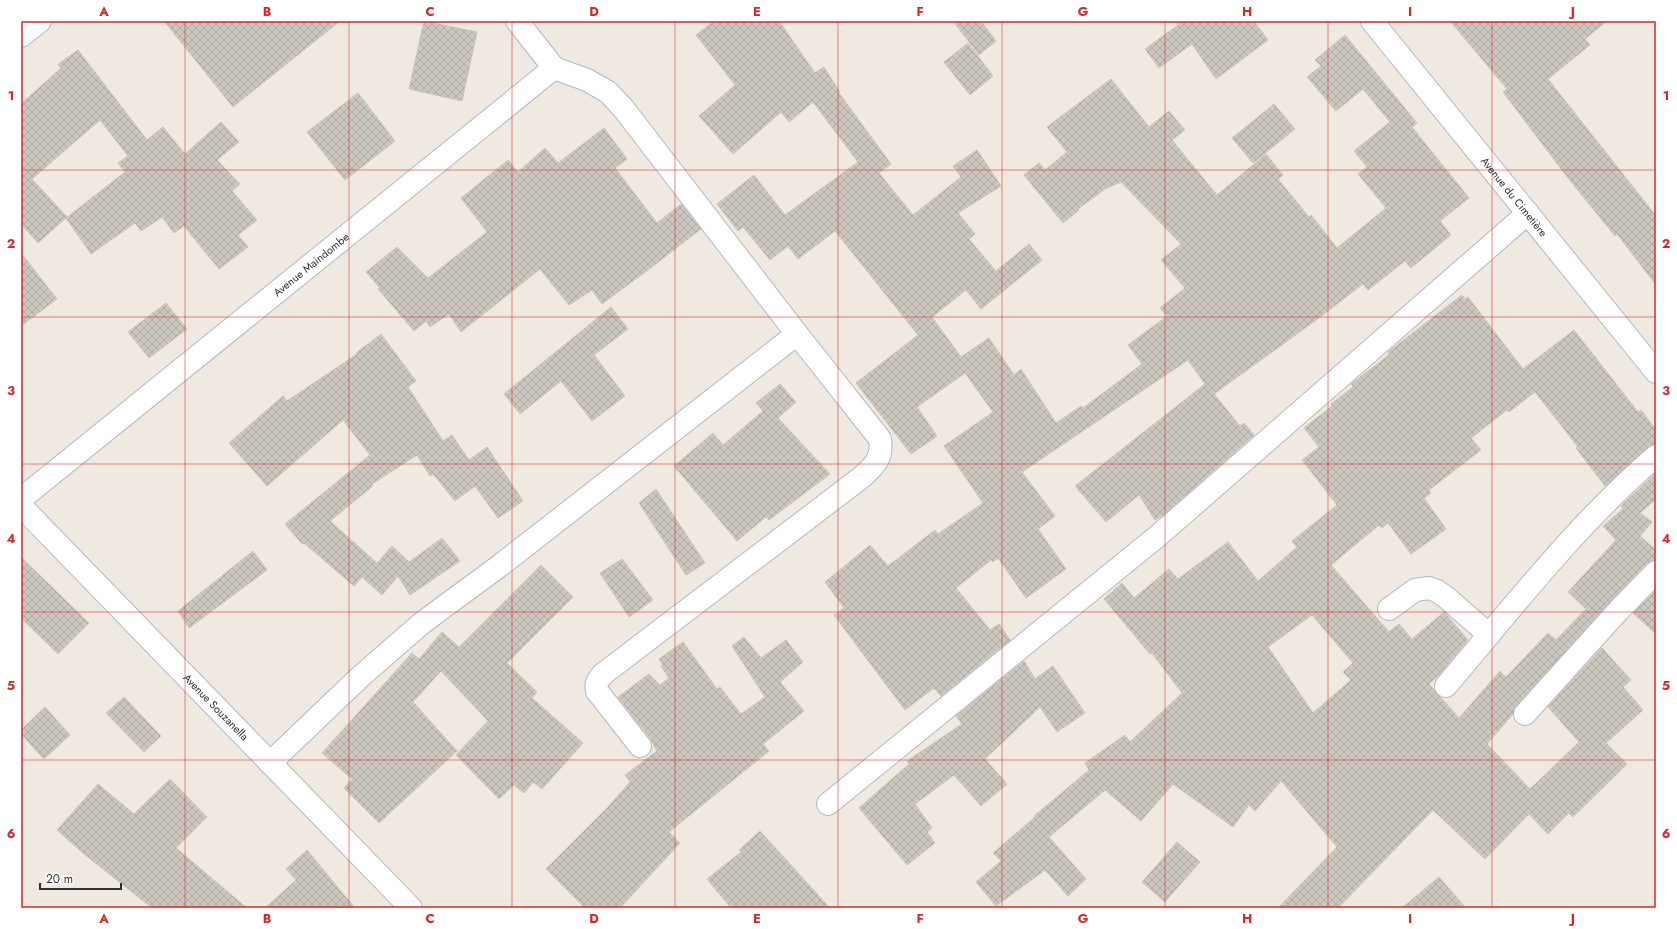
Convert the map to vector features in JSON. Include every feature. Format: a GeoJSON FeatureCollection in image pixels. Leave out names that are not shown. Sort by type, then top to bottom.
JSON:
{"type":"FeatureCollection","features":[{"type":"Feature","properties":{"kind":"street"},"geometry":{"type":"LineString","coordinates":[[21,36],[40,21]]}},
{"type":"Feature","properties":{"kind":"street"},"geometry":{"type":"LineString","coordinates":[[517,21],[554,68],[586,80],[608,92],[623,108],[880,439],[882,449],[873,468],[862,477],[603,674],[597,681],[597,692],[640,746]]}},
{"type":"Feature","properties":{"kind":"street","name":"Avenue du Cimetière"},"geometry":{"type":"LineString","coordinates":[[1372,21],[1656,372]]}},
{"type":"Feature","properties":{"kind":"street","name":"Avenue Maindombe"},"geometry":{"type":"LineString","coordinates":[[21,499],[554,68]]}},
{"type":"Feature","properties":{"kind":"street"},"geometry":{"type":"LineString","coordinates":[[828,804],[1159,535],[1528,213]]}},
{"type":"Feature","properties":{"kind":"street"},"geometry":{"type":"LineString","coordinates":[[270,763],[360,677],[422,623],[508,559],[797,334]]}},
{"type":"Feature","properties":{"kind":"street"},"geometry":{"type":"LineString","coordinates":[[1446,686],[1562,548],[1605,503],[1656,456]]}},
{"type":"Feature","properties":{"kind":"street","name":"Avenue Souzanella"},"geometry":{"type":"LineString","coordinates":[[21,506],[411,908]]}},
{"type":"Feature","properties":{"kind":"street"},"geometry":{"type":"LineString","coordinates":[[1525,714],[1618,610],[1656,572]]}},
{"type":"Feature","properties":{"kind":"street"},"geometry":{"type":"LineString","coordinates":[[1389,609],[1415,590],[1429,588],[1437,591],[1447,598],[1489,635]]}},
{"type":"Feature","properties":{"kind":"building"},"geometry":{"type":"Polygon","coordinates":[[[164,21],[340,21],[233,107],[164,21]]]}},
{"type":"Feature","properties":{"kind":"building"},"geometry":{"type":"Polygon","coordinates":[[[424,21],[477,32],[462,101],[409,89],[424,21]]]}},
{"type":"Feature","properties":{"kind":"building"},"geometry":{"type":"Polygon","coordinates":[[[714,21],[779,21],[815,73],[824,67],[840,92],[839,93],[891,164],[879,173],[913,215],[961,177],[953,166],[977,150],[1001,186],[958,213],[975,234],[969,239],[996,271],[1029,244],[1042,260],[981,309],[966,290],[932,317],[961,357],[989,338],[1014,375],[1021,369],[1056,423],[1081,406],[1083,408],[1142,364],[1128,345],[1167,316],[1160,308],[1185,288],[1161,260],[1181,244],[1121,182],[1105,189],[1078,209],[1079,210],[1063,223],[1024,175],[1039,163],[1045,170],[1067,152],[1047,127],[1111,79],[1149,127],[1169,111],[1185,130],[1172,140],[1217,195],[1266,154],[1283,175],[1278,179],[1309,217],[1311,215],[1337,248],[1386,208],[1358,174],[1367,167],[1354,151],[1390,122],[1363,89],[1336,111],[1307,77],[1321,66],[1315,60],[1345,35],[1417,123],[1412,127],[1469,198],[1440,221],[1451,235],[1411,268],[1405,261],[1368,290],[1363,284],[1319,318],[1214,394],[1240,426],[1244,423],[1254,435],[1163,515],[1155,520],[1139,495],[1106,522],[1075,486],[1205,384],[1188,360],[1022,472],[1055,516],[1038,529],[1066,569],[1026,598],[998,558],[993,562],[991,560],[956,588],[990,630],[999,624],[1010,640],[941,696],[934,688],[905,710],[834,615],[844,608],[825,582],[870,545],[888,566],[935,530],[938,534],[983,503],[944,446],[993,412],[965,373],[917,407],[937,436],[911,454],[856,383],[918,335],[835,231],[798,259],[788,246],[770,260],[743,227],[738,231],[717,204],[754,175],[785,215],[858,162],[813,102],[789,122],[781,112],[733,154],[699,116],[735,85],[696,35],[714,21]]]}},
{"type":"Feature","properties":{"kind":"building"},"geometry":{"type":"Polygon","coordinates":[[[953,21],[981,21],[996,41],[979,55],[953,21]]]}},
{"type":"Feature","properties":{"kind":"building"},"geometry":{"type":"Polygon","coordinates":[[[1175,21],[1254,21],[1268,40],[1216,79],[1192,44],[1159,68],[1145,49],[1178,25],[1175,21]]]}},
{"type":"Feature","properties":{"kind":"building"},"geometry":{"type":"Polygon","coordinates":[[[1450,21],[1607,21],[1585,39],[1590,45],[1548,79],[1656,216],[1656,285],[1617,234],[1615,236],[1568,178],[1503,92],[1507,89],[1450,21]]]}},
{"type":"Feature","properties":{"kind":"building"},"geometry":{"type":"Polygon","coordinates":[[[968,43],[993,76],[970,95],[944,62],[968,43]]]}},
{"type":"Feature","properties":{"kind":"building"},"geometry":{"type":"Polygon","coordinates":[[[78,50],[147,140],[163,127],[185,154],[221,122],[239,142],[217,160],[240,184],[232,191],[257,220],[238,235],[248,247],[219,269],[184,226],[174,233],[162,217],[141,231],[135,223],[91,254],[66,218],[125,172],[118,163],[128,156],[100,120],[32,179],[67,217],[38,243],[21,224],[21,104],[61,68],[58,64],[78,50]]]}},
{"type":"Feature","properties":{"kind":"building"},"geometry":{"type":"Polygon","coordinates":[[[358,93],[395,141],[345,180],[307,132],[358,93]]]}},
{"type":"Feature","properties":{"kind":"building"},"geometry":{"type":"Polygon","coordinates":[[[1274,104],[1295,129],[1253,163],[1232,138],[1274,104]]]}},
{"type":"Feature","properties":{"kind":"building"},"geometry":{"type":"Polygon","coordinates":[[[604,128],[627,159],[615,168],[657,223],[681,204],[701,229],[602,304],[592,290],[569,305],[540,269],[461,332],[449,314],[430,327],[426,321],[414,331],[378,289],[380,288],[366,272],[397,247],[428,278],[487,232],[461,198],[508,160],[518,172],[545,148],[558,163],[604,128]]]}},
{"type":"Feature","properties":{"kind":"building"},"geometry":{"type":"Polygon","coordinates":[[[21,253],[57,299],[21,326],[21,253]]]}},
{"type":"Feature","properties":{"kind":"building"},"geometry":{"type":"Polygon","coordinates":[[[1462,295],[1465,299],[1468,297],[1523,369],[1574,330],[1638,412],[1641,410],[1656,430],[1656,444],[1648,447],[1605,486],[1576,448],[1578,447],[1535,392],[1509,412],[1507,410],[1471,438],[1481,450],[1429,490],[1431,493],[1424,498],[1446,529],[1411,554],[1388,523],[1382,528],[1379,525],[1331,565],[1389,632],[1399,624],[1412,639],[1444,612],[1468,640],[1439,675],[1429,684],[1459,718],[1500,671],[1506,677],[1548,633],[1556,640],[1586,609],[1568,592],[1616,540],[1603,526],[1623,509],[1621,506],[1656,473],[1656,499],[1640,513],[1652,522],[1640,536],[1656,550],[1656,560],[1647,563],[1609,603],[1516,706],[1513,714],[1487,744],[1530,789],[1579,742],[1548,707],[1602,648],[1631,680],[1623,687],[1643,710],[1606,743],[1627,764],[1573,817],[1569,813],[1548,834],[1529,814],[1485,859],[1433,810],[1338,908],[1278,908],[1337,847],[1281,781],[1255,811],[1249,805],[1233,827],[1173,784],[1141,821],[1105,790],[1049,837],[1086,879],[1068,896],[1045,870],[996,906],[976,882],[1001,861],[993,853],[1089,770],[1085,763],[1125,735],[1130,742],[1182,693],[1152,653],[1150,654],[1104,599],[1122,583],[1134,598],[1169,569],[1178,579],[1228,542],[1258,581],[1297,547],[1292,541],[1337,505],[1302,460],[1319,447],[1304,428],[1353,387],[1351,384],[1389,355],[1388,352],[1462,295]],[[1312,615],[1268,647],[1313,713],[1351,680],[1343,672],[1353,663],[1312,615]]]}},
{"type":"Feature","properties":{"kind":"building"},"geometry":{"type":"Polygon","coordinates":[[[166,303],[187,329],[149,358],[128,332],[166,303]]]}},
{"type":"Feature","properties":{"kind":"building"},"geometry":{"type":"Polygon","coordinates":[[[611,307],[628,329],[594,355],[625,396],[592,421],[561,381],[520,414],[504,394],[611,307]]]}},
{"type":"Feature","properties":{"kind":"building"},"geometry":{"type":"Polygon","coordinates":[[[381,334],[416,381],[408,387],[443,441],[452,435],[469,460],[487,447],[523,501],[498,518],[475,486],[455,501],[433,474],[430,476],[417,455],[372,484],[373,486],[330,521],[377,563],[392,546],[409,562],[442,538],[460,561],[410,595],[398,576],[382,595],[362,577],[354,586],[304,543],[302,544],[285,524],[370,455],[343,420],[267,486],[229,443],[283,396],[287,401],[357,354],[356,353],[381,334]]]}},
{"type":"Feature","properties":{"kind":"building"},"geometry":{"type":"Polygon","coordinates":[[[780,384],[796,402],[778,418],[830,474],[769,520],[766,517],[737,541],[674,466],[713,433],[723,445],[763,411],[756,403],[780,384]]]}},
{"type":"Feature","properties":{"kind":"building"},"geometry":{"type":"Polygon","coordinates":[[[656,489],[705,563],[686,575],[639,503],[656,489]]]}},
{"type":"Feature","properties":{"kind":"building"},"geometry":{"type":"Polygon","coordinates":[[[253,551],[267,570],[189,628],[178,611],[253,551]]]}},
{"type":"Feature","properties":{"kind":"building"},"geometry":{"type":"Polygon","coordinates":[[[21,557],[89,623],[58,654],[21,618],[21,557]]]}},
{"type":"Feature","properties":{"kind":"building"},"geometry":{"type":"Polygon","coordinates":[[[622,559],[653,600],[629,617],[600,573],[622,559]]]}},
{"type":"Feature","properties":{"kind":"building"},"geometry":{"type":"Polygon","coordinates":[[[541,565],[573,597],[507,663],[537,692],[532,698],[583,743],[542,789],[533,782],[524,793],[514,785],[499,799],[456,755],[488,721],[441,671],[413,702],[457,751],[379,823],[344,788],[352,779],[322,753],[412,653],[419,659],[442,632],[459,647],[541,565]]]}},
{"type":"Feature","properties":{"kind":"building"},"geometry":{"type":"Polygon","coordinates":[[[1656,590],[1656,634],[1633,613],[1656,590]]]}},
{"type":"Feature","properties":{"kind":"building"},"geometry":{"type":"Polygon","coordinates":[[[744,637],[761,658],[786,640],[803,662],[780,682],[804,711],[763,744],[769,751],[669,832],[680,843],[620,908],[585,908],[546,869],[608,807],[630,782],[625,775],[657,751],[650,738],[618,697],[649,674],[660,685],[669,678],[661,666],[663,665],[659,659],[683,642],[717,689],[720,687],[741,714],[765,697],[732,646],[744,637]]]}},
{"type":"Feature","properties":{"kind":"building"},"geometry":{"type":"Polygon","coordinates":[[[1024,661],[1035,679],[1053,666],[1085,713],[1057,732],[1040,707],[985,759],[1007,784],[981,806],[954,775],[915,804],[932,828],[927,832],[935,843],[907,865],[859,808],[909,764],[907,761],[962,724],[956,716],[1024,661]]]}},
{"type":"Feature","properties":{"kind":"building"},"geometry":{"type":"Polygon","coordinates":[[[124,697],[161,736],[144,752],[106,713],[124,697]]]}},
{"type":"Feature","properties":{"kind":"building"},"geometry":{"type":"Polygon","coordinates":[[[45,707],[70,735],[44,759],[21,734],[21,730],[45,707]]]}},
{"type":"Feature","properties":{"kind":"building"},"geometry":{"type":"Polygon","coordinates":[[[170,779],[207,817],[176,848],[247,908],[152,908],[84,854],[57,830],[98,784],[134,814],[170,779]]]}},
{"type":"Feature","properties":{"kind":"building"},"geometry":{"type":"Polygon","coordinates":[[[760,831],[830,908],[731,908],[707,879],[741,852],[739,850],[760,831]]]}},
{"type":"Feature","properties":{"kind":"building"},"geometry":{"type":"Polygon","coordinates":[[[1177,842],[1200,862],[1165,902],[1142,882],[1177,842]]]}},
{"type":"Feature","properties":{"kind":"building"},"geometry":{"type":"Polygon","coordinates":[[[307,850],[355,908],[265,908],[296,880],[286,869],[307,850]]]}},
{"type":"Feature","properties":{"kind":"building"},"geometry":{"type":"Polygon","coordinates":[[[1439,877],[1466,908],[1402,908],[1439,877]]]}}]}
